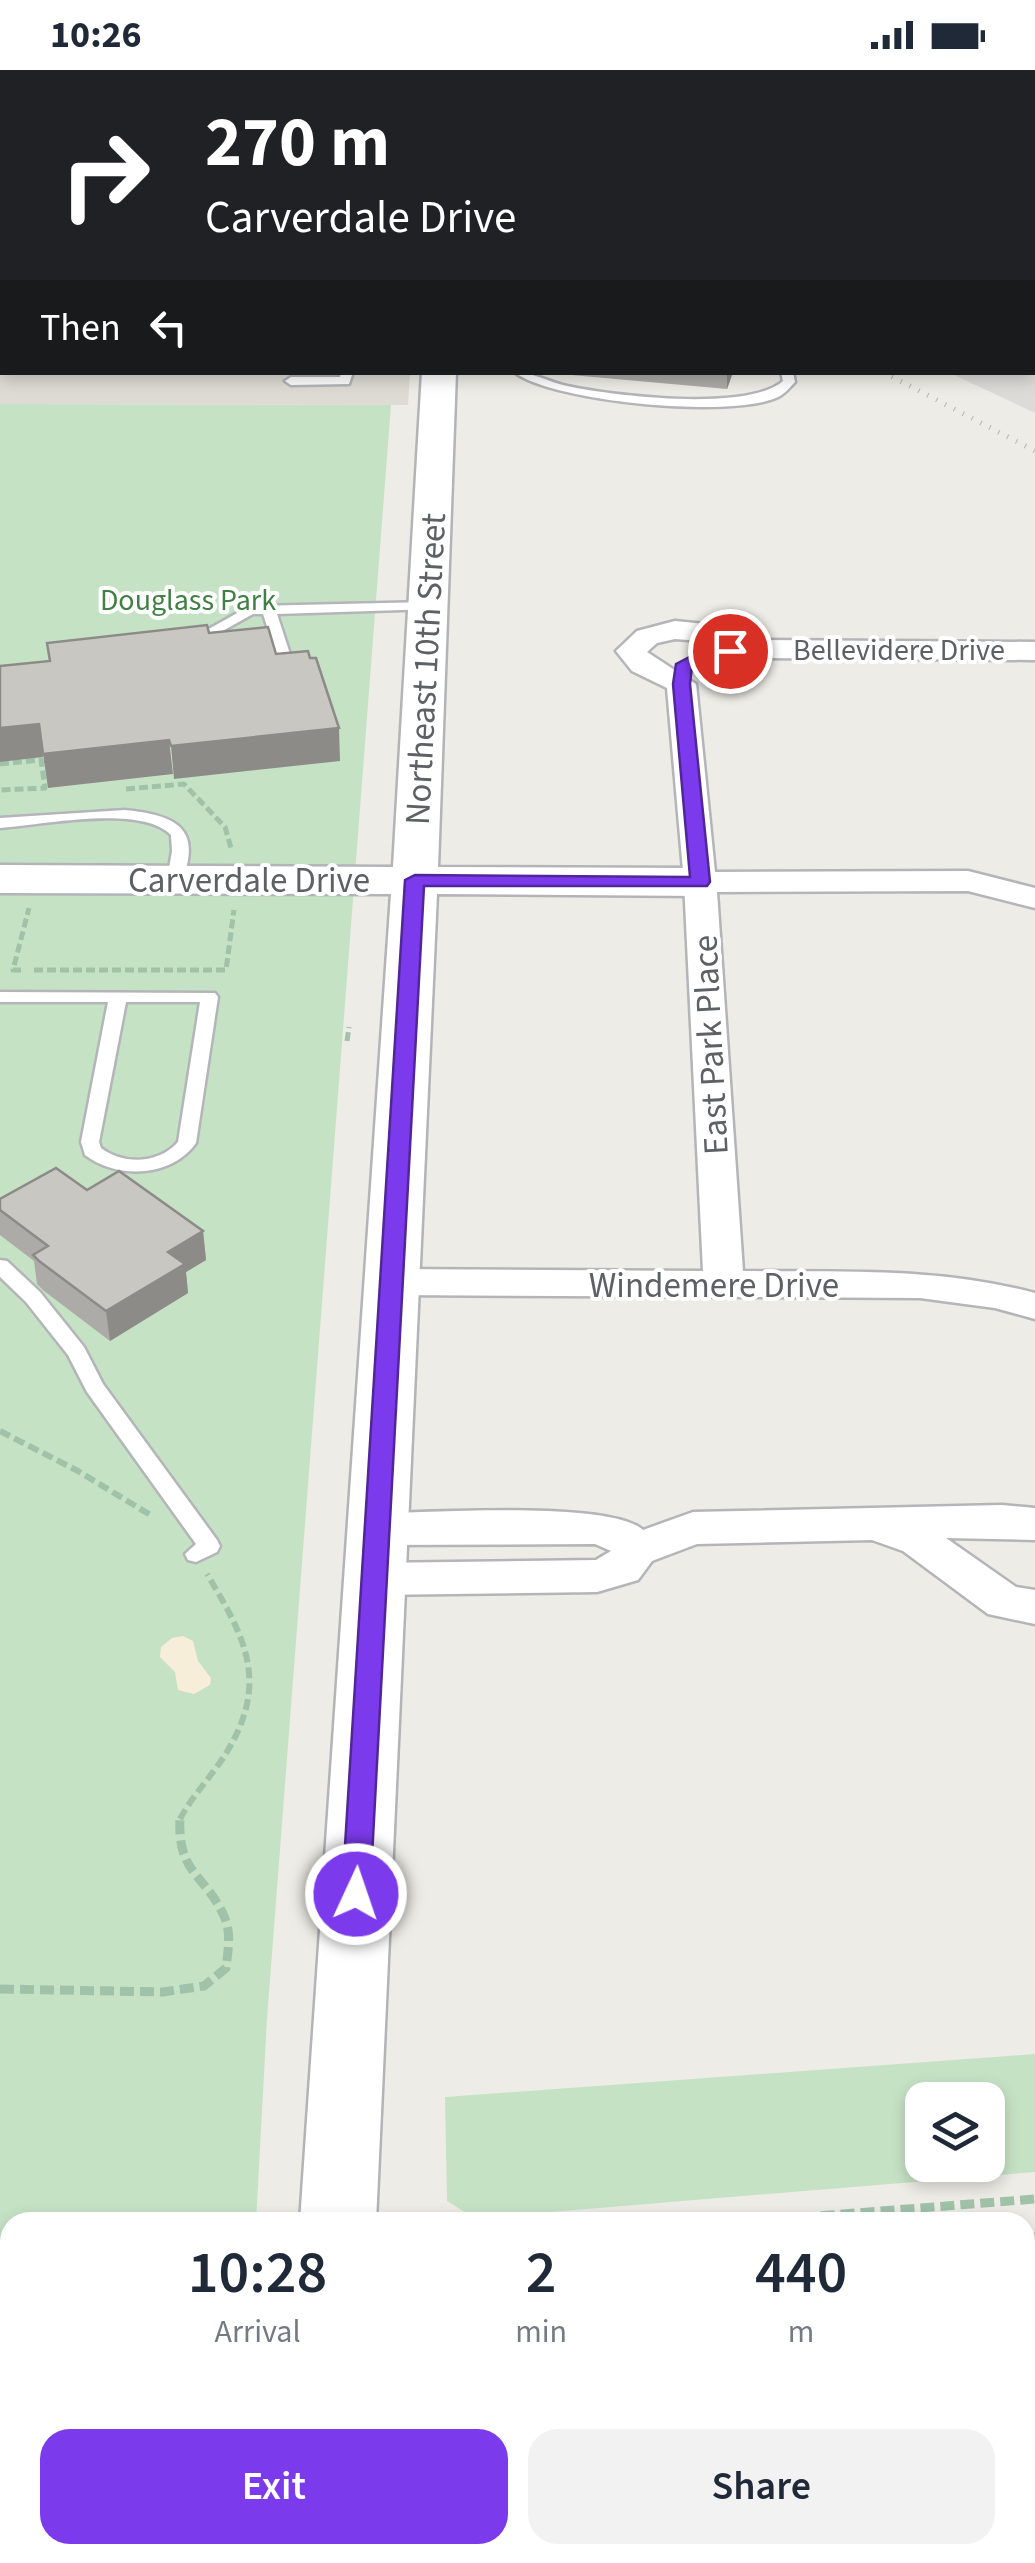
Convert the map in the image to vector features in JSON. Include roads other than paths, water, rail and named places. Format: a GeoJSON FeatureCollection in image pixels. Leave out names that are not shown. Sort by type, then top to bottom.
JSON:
{"type":"FeatureCollection","features":[{"type":"Feature","properties":{"kind":"main road","name":"Northeast 10th Street"},"geometry":{"type":"LineString","coordinates":[[339,2212],[415,880],[439,375]]}},
{"type":"Feature","properties":{"kind":"main road","name":"Carverdale Drive"},"geometry":{"type":"LineString","coordinates":[[16,888],[175,880],[700,882]]}},
{"type":"Feature","properties":{"kind":"street","name":"Bellevidere Drive"},"geometry":{"type":"LineString","coordinates":[[681,684],[642,666],[630,651],[647,637],[675,630],[705,634],[752,649],[1035,651]]}},
{"type":"Feature","properties":{"kind":"street"},"geometry":{"type":"LineString","coordinates":[[681,684],[684,664],[709,654],[752,649]]}},
{"type":"Feature","properties":{"kind":"street","name":"East Park Place"},"geometry":{"type":"LineString","coordinates":[[681,684],[700,882],[724,1286]]}},
{"type":"Feature","properties":{"kind":"street","name":"Carverdale Drive"},"geometry":{"type":"LineString","coordinates":[[700,882],[968,881],[1035,898]]}},
{"type":"Feature","properties":{"kind":"street","name":"Windemere Drive"},"geometry":{"type":"LineString","coordinates":[[392,1282],[920,1285],[995,1294],[1035,1306]]}},
{"type":"Feature","properties":{"kind":"street"},"geometry":{"type":"LineString","coordinates":[[376,1554],[597,1576],[622,1568],[636,1550],[693,1528],[1002,1521],[1035,1524]]}},
{"type":"Feature","properties":{"kind":"street"},"geometry":{"type":"LineString","coordinates":[[880,1526],[918,1540],[1004,1602],[1035,1606]]}},
{"type":"Feature","properties":{"kind":"lane"},"geometry":{"type":"LineString","coordinates":[[291,380],[346,380],[347,375]]}},
{"type":"Feature","properties":{"kind":"lane"},"geometry":{"type":"LineString","coordinates":[[526,375],[542,384],[685,403],[773,396],[788,382],[787,375]]}},
{"type":"Feature","properties":{"kind":"lane"},"geometry":{"type":"LineString","coordinates":[[172,653],[250,610],[428,606]]}},
{"type":"Feature","properties":{"kind":"lane"},"geometry":{"type":"LineString","coordinates":[[270,610],[284,657]]}},
{"type":"Feature","properties":{"kind":"lane"},"geometry":{"type":"LineString","coordinates":[[0,823],[120,814],[163,820],[178,830],[181,838],[175,880]]}},
{"type":"Feature","properties":{"kind":"lane"},"geometry":{"type":"LineString","coordinates":[[0,997],[118,997],[208,997],[187,1144],[175,1158],[158,1163],[114,1163],[92,1152],[90,1142],[118,997]]}},
{"type":"Feature","properties":{"kind":"lane"},"geometry":{"type":"LineString","coordinates":[[0,1266],[33,1296],[77,1352],[94,1388],[209,1546],[196,1554]]}},
{"type":"Feature","properties":{"kind":"railway"},"geometry":{"type":"LineString","coordinates":[[889,375],[1035,451]]}},
{"type":"Feature","properties":{"kind":"park label","name":"Douglass Park"},"geometry":{"type":"Point","coordinates":[188,600]}}]}
